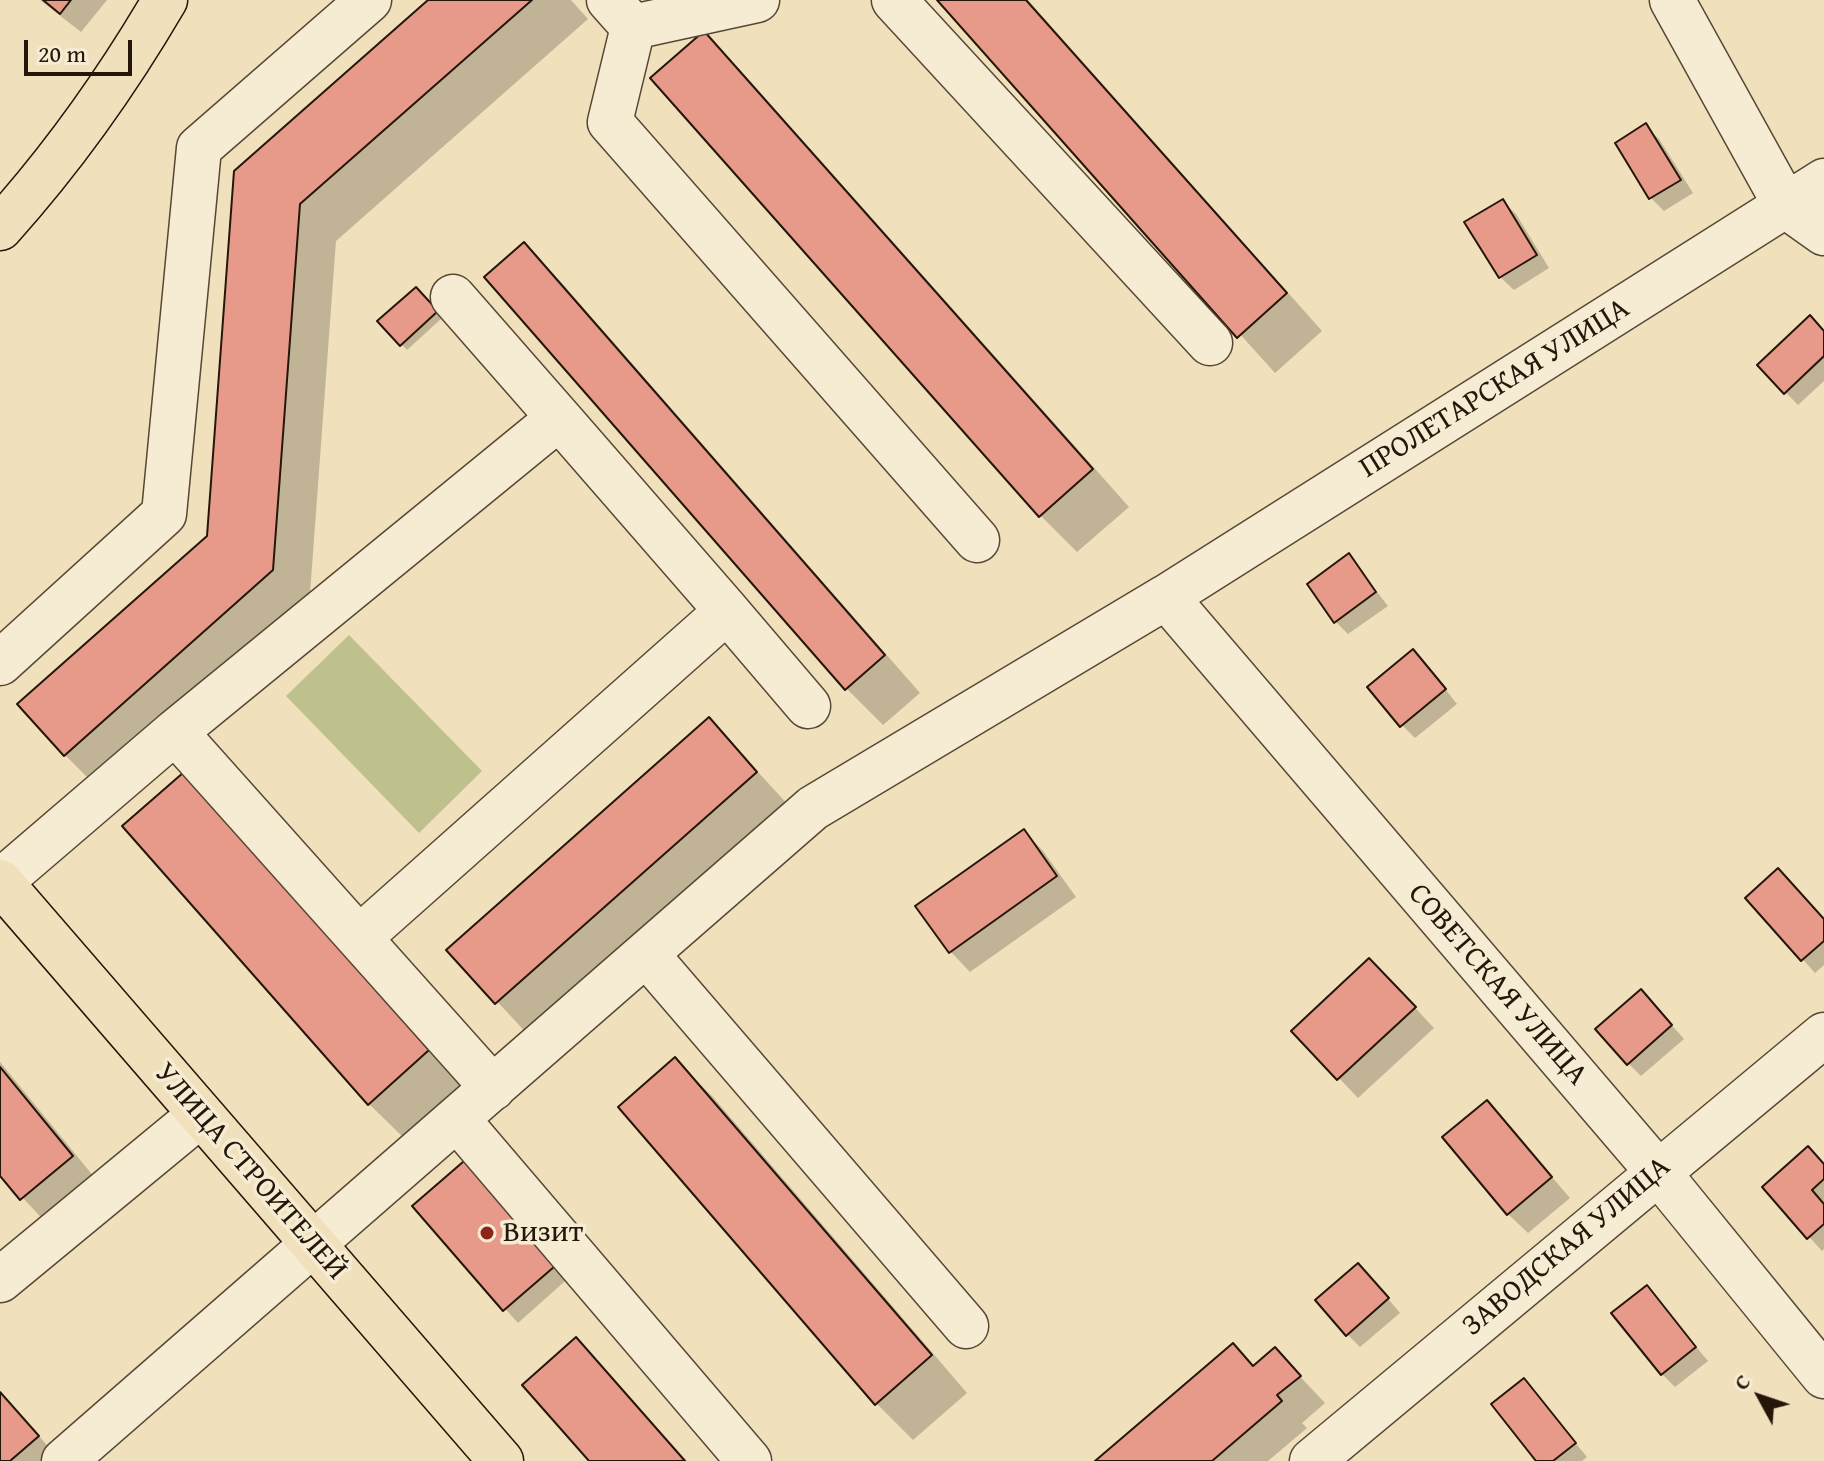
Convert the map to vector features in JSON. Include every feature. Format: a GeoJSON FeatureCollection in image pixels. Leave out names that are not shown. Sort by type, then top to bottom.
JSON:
{"type":"FeatureCollection","features":[{"type":"Feature","properties":{"kind":"main road"},"geometry":{"type":"LineString","coordinates":[[0,228],[51,171],[123,72],[165,0]]}},
{"type":"Feature","properties":{"kind":"main road","name":"УЛИЦА СТРОИТЕЛЕЙ"},"geometry":{"type":"LineString","coordinates":[[0,882],[501,1461]]}},
{"type":"Feature","properties":{"kind":"street"},"geometry":{"type":"LineString","coordinates":[[0,663],[164,514],[199,148],[369,0]]}},
{"type":"Feature","properties":{"kind":"street"},"geometry":{"type":"LineString","coordinates":[[757,0],[621,14],[610,122],[977,540]]}},
{"type":"Feature","properties":{"kind":"street"},"geometry":{"type":"LineString","coordinates":[[894,0],[1210,343]]}},
{"type":"Feature","properties":{"kind":"street"},"geometry":{"type":"LineString","coordinates":[[1672,0],[1786,206],[1824,233]]}},
{"type":"Feature","properties":{"kind":"street","name":"ПРОЛЕТАРСКАЯ УЛИЦА"},"geometry":{"type":"LineString","coordinates":[[64,1461],[813,808],[1166,597],[1824,181]]}},
{"type":"Feature","properties":{"kind":"street"},"geometry":{"type":"LineString","coordinates":[[453,297],[808,706]]}},
{"type":"Feature","properties":{"kind":"street"},"geometry":{"type":"LineString","coordinates":[[0,882],[175,732],[559,418]]}},
{"type":"Feature","properties":{"kind":"street","name":"СОВЕТСКАЯ УЛИЦА"},"geometry":{"type":"LineString","coordinates":[[1166,597],[1657,1171],[1824,1376]]}},
{"type":"Feature","properties":{"kind":"street"},"geometry":{"type":"LineString","coordinates":[[359,938],[727,611]]}},
{"type":"Feature","properties":{"kind":"street"},"geometry":{"type":"LineString","coordinates":[[175,732],[493,1088]]}},
{"type":"Feature","properties":{"kind":"street"},"geometry":{"type":"LineString","coordinates":[[647,955],[966,1326]]}},
{"type":"Feature","properties":{"kind":"street","name":"ЗАВОДСКАЯ УЛИЦА"},"geometry":{"type":"LineString","coordinates":[[1312,1461],[1824,1035]]}},
{"type":"Feature","properties":{"kind":"street"},"geometry":{"type":"LineString","coordinates":[[8,1258],[200,1115]]}},
{"type":"Feature","properties":{"kind":"street"},"geometry":{"type":"LineString","coordinates":[[457,1119],[749,1461]]}},
{"type":"Feature","properties":{"kind":"green space"},"geometry":{"type":"Polygon","coordinates":[[[349,635],[482,771],[419,833],[286,696],[349,635]]]}},
{"type":"Feature","properties":{"kind":"building"},"geometry":{"type":"Polygon","coordinates":[[[43,0],[71,0],[60,14],[43,0]]]}},
{"type":"Feature","properties":{"kind":"building"},"geometry":{"type":"Polygon","coordinates":[[[428,0],[532,0],[300,204],[273,570],[64,756],[17,704],[207,536],[234,171],[428,0]]]}},
{"type":"Feature","properties":{"kind":"building"},"geometry":{"type":"Polygon","coordinates":[[[937,0],[1026,0],[1287,293],[1237,338],[937,0]]]}},
{"type":"Feature","properties":{"kind":"building"},"geometry":{"type":"Polygon","coordinates":[[[704,31],[1093,469],[1039,517],[650,78],[704,31]]]}},
{"type":"Feature","properties":{"kind":"building"},"geometry":{"type":"Polygon","coordinates":[[[1646,123],[1681,180],[1649,199],[1615,143],[1646,123]]]}},
{"type":"Feature","properties":{"kind":"building"},"geometry":{"type":"Polygon","coordinates":[[[1503,199],[1537,255],[1499,278],[1464,222],[1503,199]]]}},
{"type":"Feature","properties":{"kind":"building"},"geometry":{"type":"Polygon","coordinates":[[[524,242],[885,655],[845,690],[484,277],[524,242]]]}},
{"type":"Feature","properties":{"kind":"building"},"geometry":{"type":"Polygon","coordinates":[[[416,287],[438,311],[400,346],[377,321],[416,287]]]}},
{"type":"Feature","properties":{"kind":"building"},"geometry":{"type":"Polygon","coordinates":[[[1810,315],[1824,331],[1824,356],[1784,394],[1757,365],[1810,315]]]}},
{"type":"Feature","properties":{"kind":"building"},"geometry":{"type":"Polygon","coordinates":[[[1349,553],[1376,592],[1334,623],[1307,584],[1349,553]]]}},
{"type":"Feature","properties":{"kind":"building"},"geometry":{"type":"Polygon","coordinates":[[[1413,649],[1446,689],[1400,727],[1367,687],[1413,649]]]}},
{"type":"Feature","properties":{"kind":"building"},"geometry":{"type":"Polygon","coordinates":[[[709,717],[757,772],[495,1004],[446,950],[709,717]]]}},
{"type":"Feature","properties":{"kind":"building"},"geometry":{"type":"Polygon","coordinates":[[[184,772],[429,1050],[368,1105],[122,826],[184,772]]]}},
{"type":"Feature","properties":{"kind":"building"},"geometry":{"type":"Polygon","coordinates":[[[1024,829],[1057,876],[949,953],[915,906],[1024,829]]]}},
{"type":"Feature","properties":{"kind":"building"},"geometry":{"type":"Polygon","coordinates":[[[1778,868],[1824,919],[1824,941],[1801,961],[1745,898],[1778,868]]]}},
{"type":"Feature","properties":{"kind":"building"},"geometry":{"type":"Polygon","coordinates":[[[1369,958],[1416,1007],[1337,1080],[1291,1031],[1369,958]]]}},
{"type":"Feature","properties":{"kind":"building"},"geometry":{"type":"Polygon","coordinates":[[[1641,989],[1672,1025],[1627,1065],[1595,1029],[1641,989]]]}},
{"type":"Feature","properties":{"kind":"building"},"geometry":{"type":"Polygon","coordinates":[[[675,1057],[932,1355],[875,1405],[618,1107],[675,1057]]]}},
{"type":"Feature","properties":{"kind":"building"},"geometry":{"type":"Polygon","coordinates":[[[0,1067],[73,1156],[20,1200],[0,1176],[0,1067]]]}},
{"type":"Feature","properties":{"kind":"building"},"geometry":{"type":"Polygon","coordinates":[[[1487,1100],[1552,1177],[1507,1215],[1442,1137],[1487,1100]]]}},
{"type":"Feature","properties":{"kind":"building"},"geometry":{"type":"Polygon","coordinates":[[[1808,1146],[1824,1164],[1824,1179],[1812,1190],[1824,1204],[1824,1224],[1807,1239],[1762,1187],[1808,1146]]]}},
{"type":"Feature","properties":{"kind":"building","name":"Визит"},"geometry":{"type":"Polygon","coordinates":[[[471,1155],[562,1260],[503,1311],[412,1206],[471,1155]]]}},
{"type":"Feature","properties":{"kind":"building"},"geometry":{"type":"Polygon","coordinates":[[[1358,1263],[1389,1298],[1346,1336],[1315,1300],[1358,1263]]]}},
{"type":"Feature","properties":{"kind":"building"},"geometry":{"type":"Polygon","coordinates":[[[1647,1285],[1696,1347],[1661,1375],[1611,1313],[1647,1285]]]}},
{"type":"Feature","properties":{"kind":"building"},"geometry":{"type":"Polygon","coordinates":[[[576,1337],[685,1461],[589,1461],[522,1385],[576,1337]]]}},
{"type":"Feature","properties":{"kind":"building"},"geometry":{"type":"Polygon","coordinates":[[[1233,1343],[1253,1366],[1275,1347],[1301,1376],[1277,1395],[1282,1401],[1212,1461],[1095,1461],[1233,1343]]]}},
{"type":"Feature","properties":{"kind":"building"},"geometry":{"type":"Polygon","coordinates":[[[1524,1378],[1576,1443],[1553,1461],[1536,1461],[1491,1404],[1524,1378]]]}},
{"type":"Feature","properties":{"kind":"building"},"geometry":{"type":"Polygon","coordinates":[[[0,1392],[39,1436],[10,1461],[0,1461],[0,1392]]]}},
{"type":"Feature","properties":{"kind":"place","name":"Визит"},"geometry":{"type":"Point","coordinates":[487,1233]}}]}
